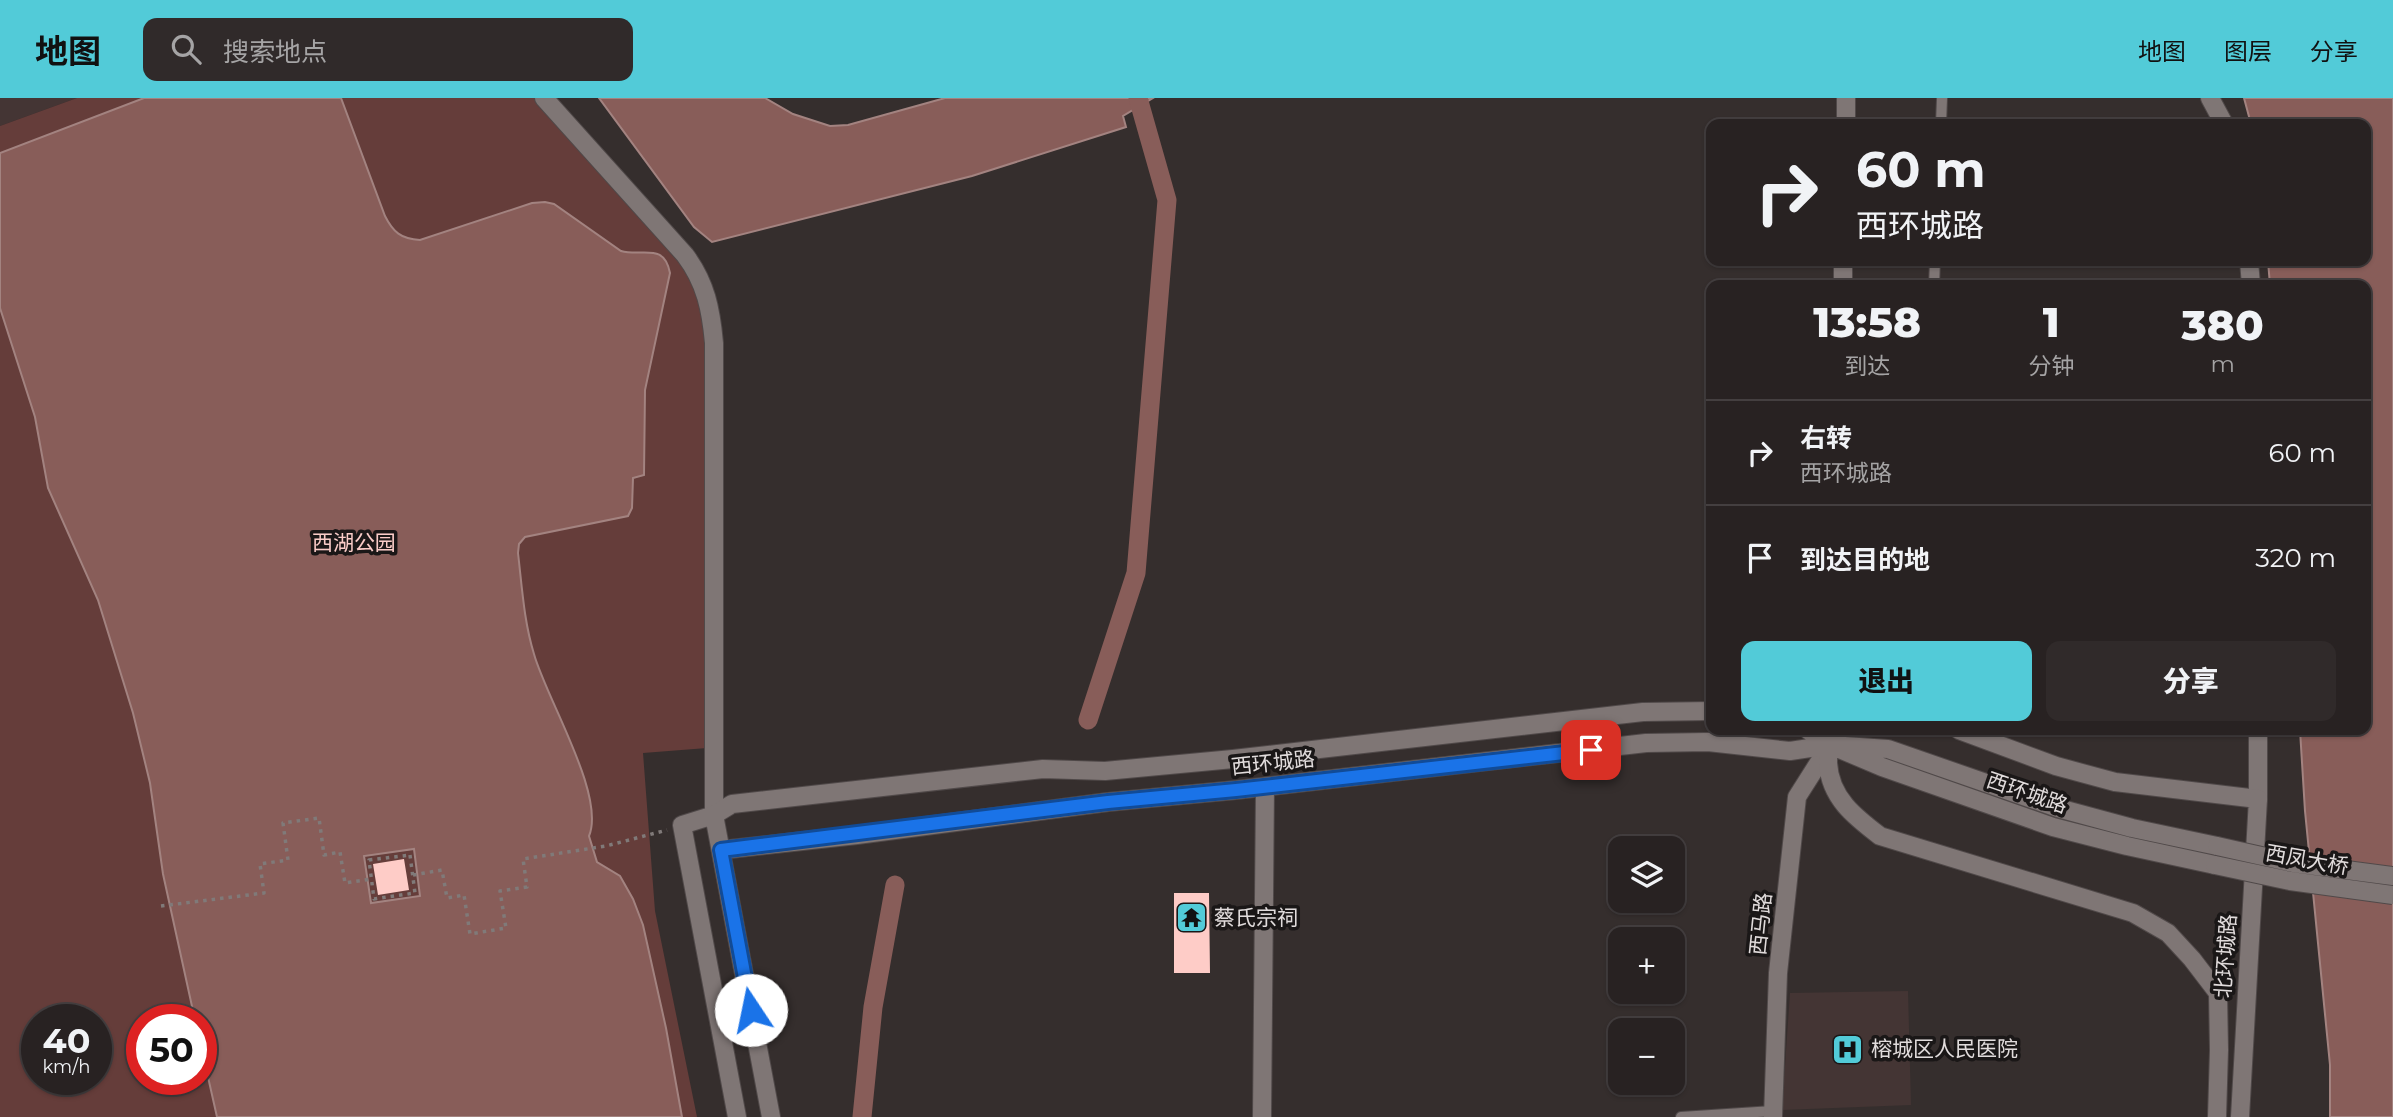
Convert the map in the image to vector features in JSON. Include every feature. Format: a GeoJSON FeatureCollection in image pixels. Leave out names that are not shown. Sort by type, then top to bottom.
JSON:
{"type":"FeatureCollection","features":[{"type":"Feature","properties":{"kind":"main road"},"geometry":{"type":"LineString","coordinates":[[544,98],[685,255],[700,276],[708,299],[714,343],[714,816],[771,1117]]}},
{"type":"Feature","properties":{"kind":"main road"},"geometry":{"type":"LineString","coordinates":[[1846,98],[1846,119]]}},
{"type":"Feature","properties":{"kind":"main road"},"geometry":{"type":"LineString","coordinates":[[2210,98],[2221,119]]}},
{"type":"Feature","properties":{"kind":"main road","name":"西环城路"},"geometry":{"type":"LineString","coordinates":[[682,825],[714,816],[732,804],[1030,771],[1105,771],[1233,759],[1643,712],[1706,711]]}},
{"type":"Feature","properties":{"kind":"main road","name":"北环城路"},"geometry":{"type":"LineString","coordinates":[[2240,1117],[2258,799],[2258,735]]}},
{"type":"Feature","properties":{"kind":"main road"},"geometry":{"type":"LineString","coordinates":[[1995,736],[2056,766],[2115,782],[2258,799]]}},
{"type":"Feature","properties":{"kind":"main road","name":"西环城路"},"geometry":{"type":"LineString","coordinates":[[1830,737],[1882,767],[2053,827],[2215,865]]}},
{"type":"Feature","properties":{"kind":"main road","name":"西环城路"},"geometry":{"type":"LineString","coordinates":[[721,850],[1108,802],[1265,787],[1646,743],[1709,742],[1790,751],[1830,737],[1888,749],[2058,808],[2217,846]]}},
{"type":"Feature","properties":{"kind":"main road","name":"北环城路"},"geometry":{"type":"LineString","coordinates":[[1830,737],[1828,763],[1835,789],[1849,811],[1880,836],[2133,913],[2168,933],[2218,993],[2217,1117]]}},
{"type":"Feature","properties":{"kind":"main road","name":"西马路"},"geometry":{"type":"LineString","coordinates":[[1773,1114],[1779,973],[1797,797],[1830,737]]}},
{"type":"Feature","properties":{"kind":"main road"},"geometry":{"type":"LineString","coordinates":[[1262,1117],[1265,787]]}},
{"type":"Feature","properties":{"kind":"main road"},"geometry":{"type":"LineString","coordinates":[[682,825],[737,1117]]}},
{"type":"Feature","properties":{"kind":"main road","name":"西凤大桥"},"geometry":{"type":"LineString","coordinates":[[2217,846],[2317,867],[2393,876]]}},
{"type":"Feature","properties":{"kind":"main road","name":"西凤大桥"},"geometry":{"type":"LineString","coordinates":[[2215,865],[2290,881],[2393,895]]}},
{"type":"Feature","properties":{"kind":"lane"},"geometry":{"type":"LineString","coordinates":[[1941,119],[1942,98]]}},
{"type":"Feature","properties":{"kind":"lane"},"geometry":{"type":"LineString","coordinates":[[1681,1117],[1773,1114]]}},
{"type":"Feature","properties":{"kind":"path"},"geometry":{"type":"LineString","coordinates":[[161,906],[264,893],[260,864],[288,860],[283,823],[319,818],[324,855],[340,852],[345,883],[372,879]]}},
{"type":"Feature","properties":{"kind":"path"},"geometry":{"type":"LineString","coordinates":[[414,875],[442,870],[447,898],[464,895],[470,934],[506,928],[500,891],[527,887],[523,859],[606,846],[682,825]]}},
{"type":"Feature","properties":{"kind":"path"},"geometry":{"type":"LineString","coordinates":[[410,855],[414,875],[415,893],[374,899],[369,860],[410,855]]}},
{"type":"Feature","properties":{"kind":"shaded area"},"geometry":{"type":"Polygon","coordinates":[[[0,98],[77,98],[0,126],[0,98]]]}},
{"type":"Feature","properties":{"kind":"shaded area","name":"西湖公园"},"geometry":{"type":"Polygon","coordinates":[[[144,98],[341,98],[385,216],[391,226],[403,236],[420,240],[532,203],[545,202],[554,204],[621,251],[652,253],[663,257],[670,273],[645,390],[644,475],[633,478],[632,508],[628,516],[525,537],[519,544],[518,553],[531,642],[582,772],[592,818],[589,836],[597,862],[620,876],[643,925],[682,1117],[217,1117],[212,1095],[217,1095],[217,1004],[191,1004],[163,874],[150,783],[133,713],[98,600],[48,488],[35,417],[0,308],[0,153],[144,98]],[[414,849],[364,856],[371,903],[420,896],[414,849]]]}},
{"type":"Feature","properties":{"kind":"shaded area"},"geometry":{"type":"Polygon","coordinates":[[[599,98],[765,98],[793,114],[830,126],[848,125],[945,98],[1153,98],[1123,116],[1126,127],[972,176],[712,242],[694,227],[599,98]]]}},
{"type":"Feature","properties":{"kind":"shaded area"},"geometry":{"type":"Polygon","coordinates":[[[2244,98],[2393,98],[2393,1117],[2330,1117],[2330,1065],[2305,811],[2300,735],[2371,735],[2371,280],[2270,280],[2268,266],[2371,266],[2371,119],[2250,119],[2244,98]]]}},
{"type":"Feature","properties":{"kind":"shaded area","name":"榕城区人民医院"},"geometry":{"type":"Polygon","coordinates":[[[1908,991],[1911,1105],[1782,1110],[1790,993],[1908,991]]]}},
{"type":"Feature","properties":{"kind":"green space","name":"西湖公园"},"geometry":{"type":"Polygon","coordinates":[[[77,98],[536,98],[695,276],[710,338],[707,748],[643,753],[655,911],[697,1117],[0,1117],[0,126],[77,98]]]}},
{"type":"Feature","properties":{"kind":"building"},"geometry":{"type":"Polygon","coordinates":[[[404,859],[409,890],[378,895],[373,864],[404,859]]]}},
{"type":"Feature","properties":{"kind":"building","name":"蔡氏宗祠"},"geometry":{"type":"Polygon","coordinates":[[[1174,893],[1209,893],[1210,973],[1174,973],[1174,893]]]}},
{"type":"Feature","properties":{"kind":"waterway"},"geometry":{"type":"LineString","coordinates":[[1088,720],[1136,573],[1167,200],[1138,98]]}},
{"type":"Feature","properties":{"kind":"waterway"},"geometry":{"type":"LineString","coordinates":[[862,1117],[873,1007],[895,885]]}},
{"type":"Feature","properties":{"kind":"place","name":"蔡氏宗祠"},"geometry":{"type":"Point","coordinates":[1191,918]}},
{"type":"Feature","properties":{"kind":"place","name":"榕城区人民医院"},"geometry":{"type":"Point","coordinates":[1848,1049]}},
{"type":"Feature","properties":{"kind":"route"},"geometry":{"type":"LineString","coordinates":[[751,1010],[721,850],[1108,802],[1591,750]]}}]}
